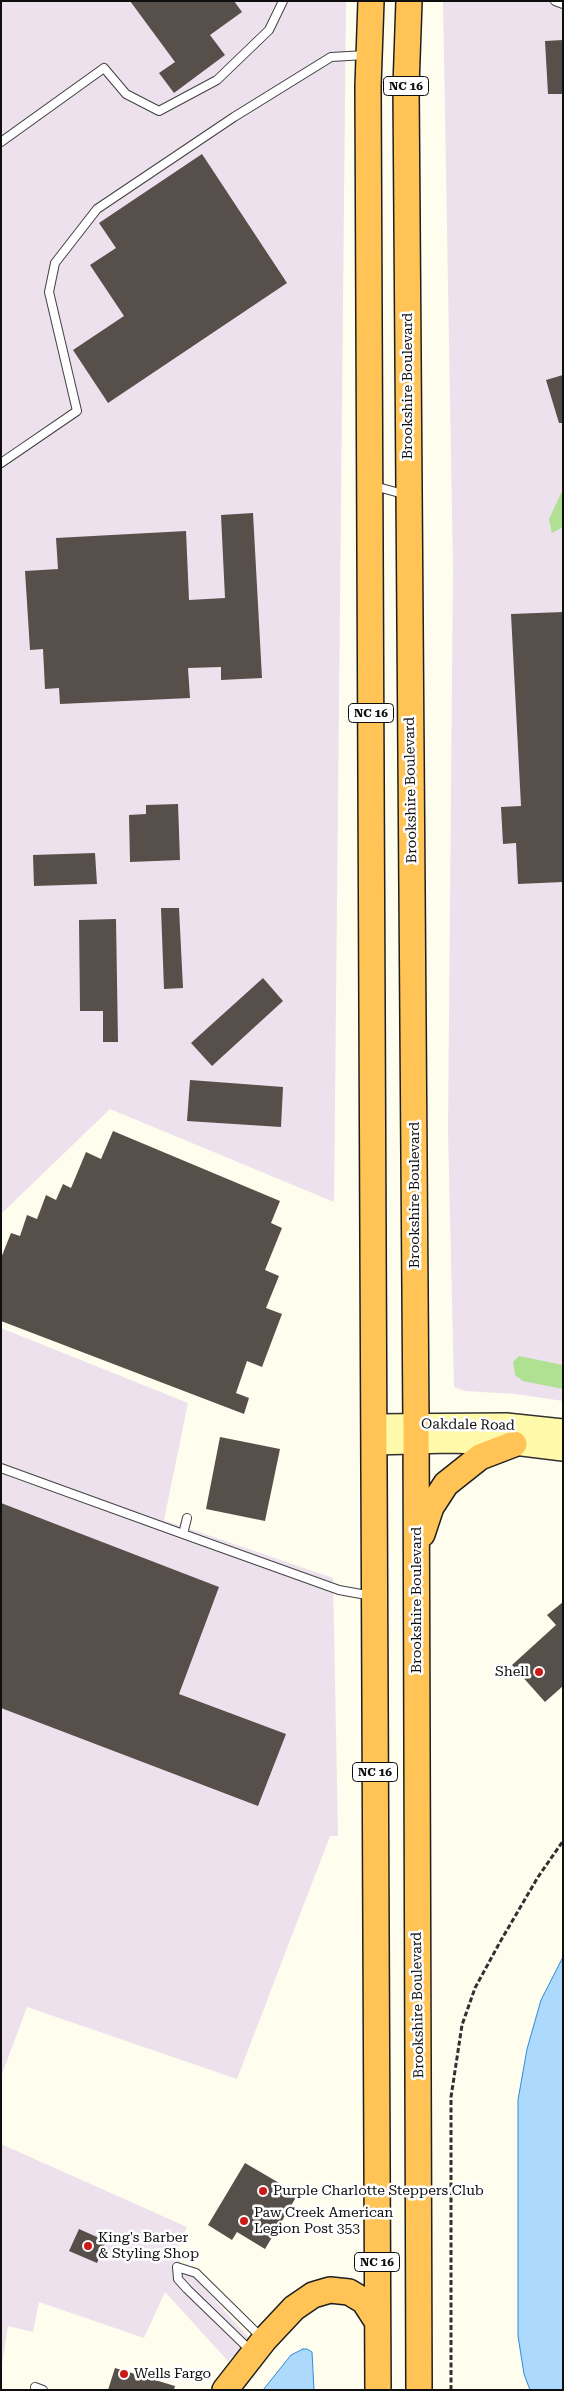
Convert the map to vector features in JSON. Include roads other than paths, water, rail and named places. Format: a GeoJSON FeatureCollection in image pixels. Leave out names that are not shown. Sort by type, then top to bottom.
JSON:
{"type":"FeatureCollection","features":[{"type":"Feature","properties":{"kind":"highway","name":"NC 16"},"geometry":{"type":"LineString","coordinates":[[371,1],[369,55],[370,484],[378,2390]]}},
{"type":"Feature","properties":{"kind":"highway","name":"Brookshire Boulevard"},"geometry":{"type":"LineString","coordinates":[[409,1],[406,87],[417,1554],[419,2390]]}},
{"type":"Feature","properties":{"kind":"highway"},"geometry":{"type":"LineString","coordinates":[[417,1554],[431,1507],[446,1484],[480,1457],[514,1444]]}},
{"type":"Feature","properties":{"kind":"highway"},"geometry":{"type":"LineString","coordinates":[[225,2390],[259,2347],[298,2304],[312,2295],[330,2290],[345,2291],[357,2296],[377,2321]]}},
{"type":"Feature","properties":{"kind":"main road","name":"Oakdale Road"},"geometry":{"type":"LineString","coordinates":[[373,1435],[416,1433],[506,1424],[563,1430]]}},
{"type":"Feature","properties":{"kind":"main road","name":"Oakdale Road"},"geometry":{"type":"LineString","coordinates":[[416,1433],[563,1450]]}},
{"type":"Feature","properties":{"kind":"lane"},"geometry":{"type":"LineString","coordinates":[[1,142],[104,68],[126,94],[159,111],[217,80],[269,30],[283,1]]}},
{"type":"Feature","properties":{"kind":"lane"},"geometry":{"type":"LineString","coordinates":[[555,1],[563,4]]}},
{"type":"Feature","properties":{"kind":"lane"},"geometry":{"type":"LineString","coordinates":[[1,463],[77,411],[49,292],[55,264],[96,209],[331,57],[369,55]]}},
{"type":"Feature","properties":{"kind":"lane"},"geometry":{"type":"LineString","coordinates":[[370,484],[408,496]]}},
{"type":"Feature","properties":{"kind":"lane"},"geometry":{"type":"LineString","coordinates":[[1,1468],[338,1590],[374,1596]]}},
{"type":"Feature","properties":{"kind":"lane"},"geometry":{"type":"LineString","coordinates":[[184,1534],[187,1518]]}},
{"type":"Feature","properties":{"kind":"lane"},"geometry":{"type":"LineString","coordinates":[[177,2267],[196,2273],[259,2347],[187,2289],[178,2279],[177,2267]]}},
{"type":"Feature","properties":{"kind":"lane"},"geometry":{"type":"LineString","coordinates":[[35,2387],[44,2390]]}},
{"type":"Feature","properties":{"kind":"water"},"geometry":{"type":"Polygon","coordinates":[[[563,1957],[563,2390],[530,2390],[524,2374],[518,2336],[518,2100],[527,2049],[541,2000],[563,1957]]]}},
{"type":"Feature","properties":{"kind":"water"},"geometry":{"type":"Polygon","coordinates":[[[303,2349],[312,2352],[314,2390],[263,2390],[291,2355],[303,2349]]]}},
{"type":"Feature","properties":{"kind":"place","name":"Shell"},"geometry":{"type":"Point","coordinates":[539,1672]}},
{"type":"Feature","properties":{"kind":"place","name":"Purple Charlotte Steppers Club"},"geometry":{"type":"Point","coordinates":[263,2191]}},
{"type":"Feature","properties":{"kind":"place","name":"Paw Creek American Legion Post 353"},"geometry":{"type":"Point","coordinates":[244,2221]}},
{"type":"Feature","properties":{"kind":"place","name":"King's Barber & Styling Shop"},"geometry":{"type":"Point","coordinates":[88,2246]}},
{"type":"Feature","properties":{"kind":"place","name":"Wells Fargo"},"geometry":{"type":"Point","coordinates":[124,2374]}}]}
